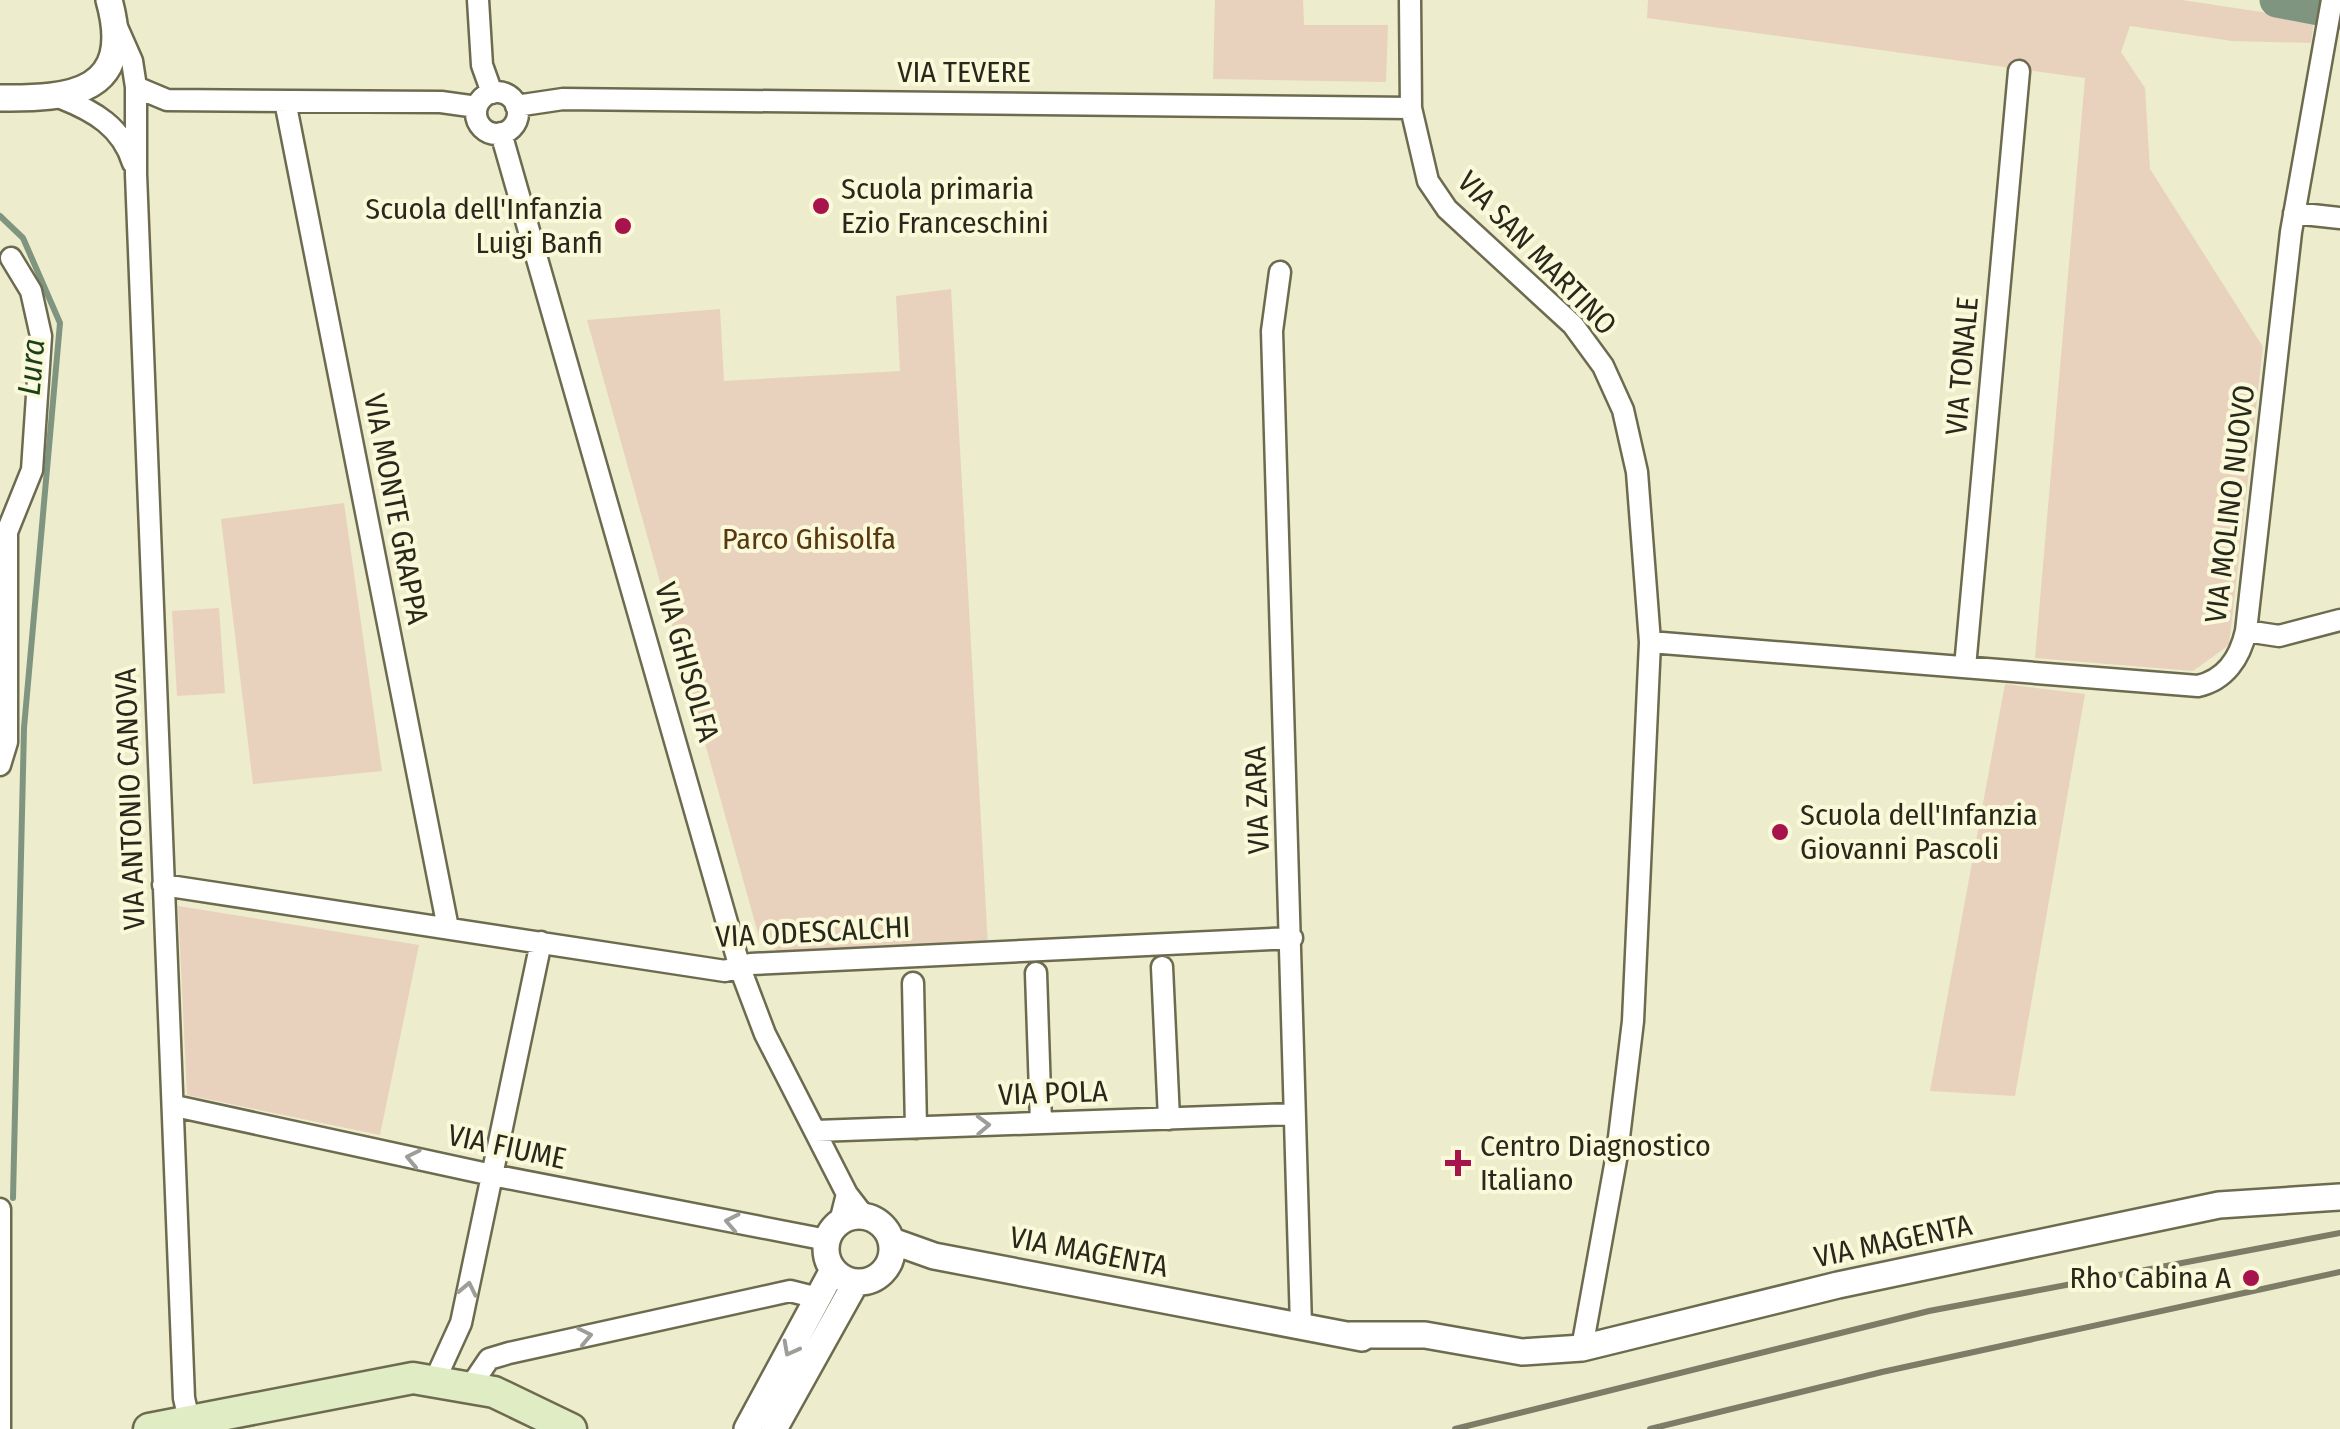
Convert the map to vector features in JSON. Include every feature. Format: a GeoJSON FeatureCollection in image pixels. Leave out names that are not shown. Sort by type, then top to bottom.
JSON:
{"type":"FeatureCollection","features":[{"type":"Feature","properties":{"kind":"main road"},"geometry":{"type":"LineString","coordinates":[[148,1429],[190,1425],[398,1379],[435,1380],[470,1387],[533,1408],[570,1429]]}},
{"type":"Feature","properties":{"kind":"street"},"geometry":{"type":"LineString","coordinates":[[110,0],[132,62],[136,87],[167,100],[442,102],[482,101],[503,93],[516,106],[513,126],[501,133],[481,127],[482,101],[472,91],[482,65],[478,0]]}},
{"type":"Feature","properties":{"kind":"street","name":"VIA SAN MARTINO"},"geometry":{"type":"LineString","coordinates":[[1410,0],[1411,108],[1419,155],[1433,190],[1573,325],[1610,380],[1622,410],[1637,472],[1650,642],[1642,843],[1650,880],[1638,931],[1622,1116],[1582,1348]]}},
{"type":"Feature","properties":{"kind":"street","name":"VIA MOLINO NUOVO"},"geometry":{"type":"LineString","coordinates":[[1650,642],[2198,686],[2212,683],[2229,669],[2246,631],[2294,213],[2332,0]]}},
{"type":"Feature","properties":{"kind":"street"},"geometry":{"type":"LineString","coordinates":[[0,98],[61,98],[90,86],[102,73],[112,52],[117,27]]}},
{"type":"Feature","properties":{"kind":"street","name":"VIA TONALE"},"geometry":{"type":"LineString","coordinates":[[1965,667],[2018,71]]}},
{"type":"Feature","properties":{"kind":"street","name":"VIA ANTONIO CANOVA"},"geometry":{"type":"LineString","coordinates":[[136,87],[163,885],[184,1398],[190,1425]]}},
{"type":"Feature","properties":{"kind":"street","name":"VIA ANTONIO CANOVA"},"geometry":{"type":"LineString","coordinates":[[61,98],[85,107],[114,129],[127,146],[136,174]]}},
{"type":"Feature","properties":{"kind":"street","name":"VIA TEVERE"},"geometry":{"type":"LineString","coordinates":[[516,106],[563,99],[1411,108]]}},
{"type":"Feature","properties":{"kind":"street","name":"VIA MONTE GRAPPA"},"geometry":{"type":"LineString","coordinates":[[284,101],[448,928]]}},
{"type":"Feature","properties":{"kind":"street","name":"VIA GHISOLFA"},"geometry":{"type":"LineString","coordinates":[[501,133],[740,968],[765,1034],[847,1194],[844,1226]]}},
{"type":"Feature","properties":{"kind":"street"},"geometry":{"type":"LineString","coordinates":[[2294,213],[2340,218]]}},
{"type":"Feature","properties":{"kind":"street"},"geometry":{"type":"LineString","coordinates":[[0,765],[6,742],[7,532],[32,470],[41,336],[31,291],[11,258]]}},
{"type":"Feature","properties":{"kind":"street","name":"VIA ZARA"},"geometry":{"type":"LineString","coordinates":[[1280,272],[1272,331],[1301,1326]]}},
{"type":"Feature","properties":{"kind":"street"},"geometry":{"type":"LineString","coordinates":[[2246,631],[2269,637],[2340,620]]}},
{"type":"Feature","properties":{"kind":"street","name":"VIA ODESCALCHI"},"geometry":{"type":"LineString","coordinates":[[163,885],[702,968],[1292,938]]}},
{"type":"Feature","properties":{"kind":"street"},"geometry":{"type":"LineString","coordinates":[[435,1380],[461,1323],[541,942]]}},
{"type":"Feature","properties":{"kind":"street"},"geometry":{"type":"LineString","coordinates":[[1162,966],[1168,1119]]}},
{"type":"Feature","properties":{"kind":"street"},"geometry":{"type":"LineString","coordinates":[[1036,972],[1040,1123]]}},
{"type":"Feature","properties":{"kind":"street"},"geometry":{"type":"LineString","coordinates":[[913,983],[916,1128]]}},
{"type":"Feature","properties":{"kind":"street","name":"VIA FIUME"},"geometry":{"type":"LineString","coordinates":[[175,1106],[492,1175],[844,1226]]}},
{"type":"Feature","properties":{"kind":"street","name":"VIA POLA"},"geometry":{"type":"LineString","coordinates":[[816,1131],[1292,1114]]}},
{"type":"Feature","properties":{"kind":"street","name":"VIA MAGENTA"},"geometry":{"type":"LineString","coordinates":[[892,1250],[1350,1335],[1425,1335],[1522,1352],[1582,1348],[1838,1286],[2219,1205],[2340,1197]]}},
{"type":"Feature","properties":{"kind":"street"},"geometry":{"type":"LineString","coordinates":[[0,1209],[0,1429]]}},
{"type":"Feature","properties":{"kind":"street"},"geometry":{"type":"LineString","coordinates":[[747,1429],[818,1298],[845,1276],[882,1274],[892,1250],[882,1224],[844,1226],[845,1276],[774,1429]]}},
{"type":"Feature","properties":{"kind":"street"},"geometry":{"type":"LineString","coordinates":[[470,1387],[489,1360],[509,1353],[790,1291],[818,1298]]}},
{"type":"Feature","properties":{"kind":"green space"},"geometry":{"type":"Polygon","coordinates":[[[1215,0],[1303,0],[1304,25],[1388,25],[1386,82],[1213,79],[1215,0]]]}},
{"type":"Feature","properties":{"kind":"green space"},"geometry":{"type":"Polygon","coordinates":[[[1648,0],[2182,0],[2314,20],[2311,43],[2232,41],[2130,26],[2121,52],[2145,88],[2150,169],[2263,347],[2229,645],[2193,671],[2035,658],[2085,78],[1647,18],[1648,0]]]}},
{"type":"Feature","properties":{"kind":"green space","name":"Parco Ghisolfa"},"geometry":{"type":"Polygon","coordinates":[[[951,289],[988,946],[777,951],[759,937],[587,320],[720,309],[724,381],[900,371],[896,296],[951,289]]]}},
{"type":"Feature","properties":{"kind":"green space"},"geometry":{"type":"Polygon","coordinates":[[[344,503],[382,771],[253,784],[221,519],[344,503]]]}},
{"type":"Feature","properties":{"kind":"green space"},"geometry":{"type":"Polygon","coordinates":[[[219,608],[225,693],[177,696],[172,611],[219,608]]]}},
{"type":"Feature","properties":{"kind":"green space"},"geometry":{"type":"Polygon","coordinates":[[[2005,684],[2085,694],[2015,1096],[1930,1091],[2005,684]]]}},
{"type":"Feature","properties":{"kind":"green space"},"geometry":{"type":"Polygon","coordinates":[[[178,906],[419,945],[380,1135],[187,1095],[178,906]]]}},
{"type":"Feature","properties":{"kind":"waterway"},"geometry":{"type":"LineString","coordinates":[[2277,0],[2340,12]]}},
{"type":"Feature","properties":{"kind":"waterway","name":"Lura"},"geometry":{"type":"LineString","coordinates":[[0,216],[23,238],[60,323],[24,728],[13,1198]]}},
{"type":"Feature","properties":{"kind":"railway"},"geometry":{"type":"LineString","coordinates":[[1455,1429],[1929,1311],[2340,1233]]}},
{"type":"Feature","properties":{"kind":"railway"},"geometry":{"type":"LineString","coordinates":[[1650,1429],[1882,1372],[2340,1272]]}},
{"type":"Feature","properties":{"kind":"place","name":"Scuola primaria Ezio Franceschini"},"geometry":{"type":"Point","coordinates":[821,206]}},
{"type":"Feature","properties":{"kind":"place","name":"Scuola dell'Infanzia Luigi Banfi"},"geometry":{"type":"Point","coordinates":[623,226]}},
{"type":"Feature","properties":{"kind":"place","name":"Scuola dell'Infanzia Giovanni Pascoli"},"geometry":{"type":"Point","coordinates":[1780,832]}},
{"type":"Feature","properties":{"kind":"place","name":"Centro Diagnostico Italiano"},"geometry":{"type":"Point","coordinates":[1458,1163]}},
{"type":"Feature","properties":{"kind":"place","name":"Rho Cabina A"},"geometry":{"type":"Point","coordinates":[2251,1278]}}]}
